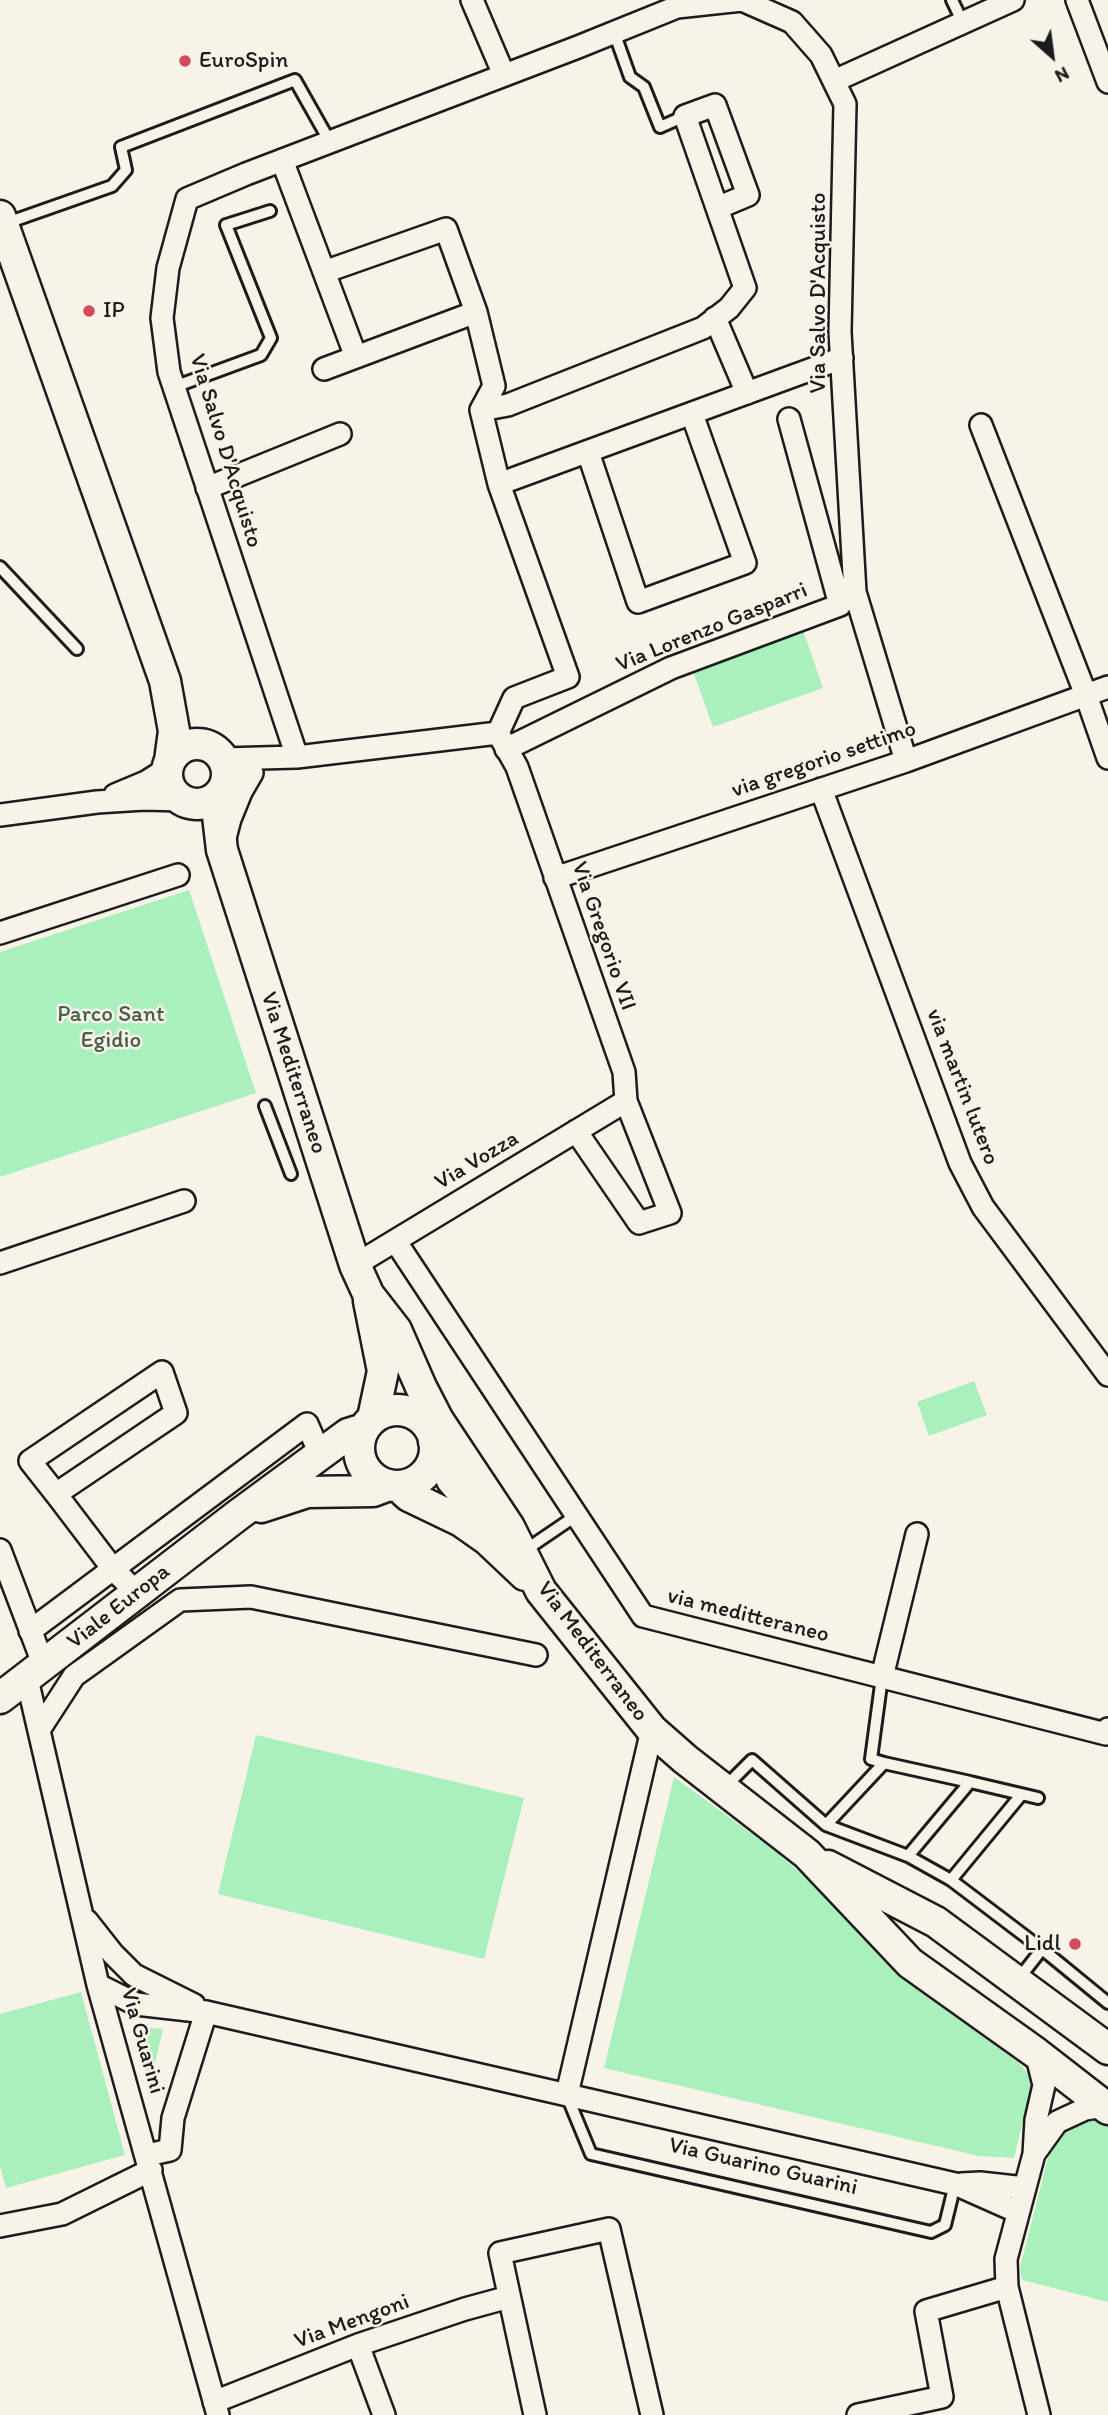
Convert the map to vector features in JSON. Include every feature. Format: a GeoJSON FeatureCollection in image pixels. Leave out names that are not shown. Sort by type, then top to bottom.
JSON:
{"type":"FeatureCollection","features":[{"type":"Feature","properties":{"kind":"main road"},"geometry":{"type":"LineString","coordinates":[[1,220],[165,681],[174,731],[167,776],[172,790],[187,802],[206,802],[217,771]]}},
{"type":"Feature","properties":{"kind":"main road"},"geometry":{"type":"LineString","coordinates":[[165,681],[217,771]]}},
{"type":"Feature","properties":{"kind":"main road"},"geometry":{"type":"LineString","coordinates":[[169,764],[180,749],[187,746],[217,771]]}},
{"type":"Feature","properties":{"kind":"main road","name":"Via Mediterraneo"},"geometry":{"type":"LineString","coordinates":[[217,771],[217,807],[222,850],[355,1265],[387,1334],[418,1416]]}},
{"type":"Feature","properties":{"kind":"main road","name":"Via Mediterraneo"},"geometry":{"type":"LineString","coordinates":[[187,802],[222,850]]}},
{"type":"Feature","properties":{"kind":"main road","name":"Via Mediterraneo"},"geometry":{"type":"LineString","coordinates":[[368,1294],[383,1371],[368,1423]]}},
{"type":"Feature","properties":{"kind":"main road","name":"Via Mediterraneo"},"geometry":{"type":"LineString","coordinates":[[368,1294],[396,1331],[438,1420],[509,1527],[541,1591],[652,1730],[807,1854]]}},
{"type":"Feature","properties":{"kind":"main road"},"geometry":{"type":"LineString","coordinates":[[395,1410],[418,1416],[431,1432],[452,1480],[498,1533],[541,1591],[488,1540],[461,1521],[409,1496],[393,1485],[377,1481],[368,1473],[359,1452],[359,1440],[368,1423],[383,1412],[395,1410]]}},
{"type":"Feature","properties":{"kind":"main road","name":"Viale Europa"},"geometry":{"type":"LineString","coordinates":[[0,1698],[238,1515],[348,1434],[368,1423]]}},
{"type":"Feature","properties":{"kind":"main road"},"geometry":{"type":"LineString","coordinates":[[238,1515],[307,1492],[373,1491],[410,1483],[421,1477],[429,1467],[434,1455],[434,1442]]}},
{"type":"Feature","properties":{"kind":"main road"},"geometry":{"type":"LineString","coordinates":[[807,1854],[936,1922],[1108,2049]]}},
{"type":"Feature","properties":{"kind":"main road"},"geometry":{"type":"LineString","coordinates":[[807,1854],[910,1963],[1106,2107]]}},
{"type":"Feature","properties":{"kind":"main road"},"geometry":{"type":"LineString","coordinates":[[932,1977],[921,1956],[925,1942],[937,1937],[963,1940]]}},
{"type":"Feature","properties":{"kind":"street"},"geometry":{"type":"LineString","coordinates":[[472,0],[505,75]]}},
{"type":"Feature","properties":{"kind":"street","name":"Via Salvo D'Acquisto"},"geometry":{"type":"LineString","coordinates":[[297,758],[169,372],[162,318],[168,268],[187,199],[677,7],[742,0],[792,22],[821,55],[845,104],[846,173],[840,332],[855,592],[906,761]]}},
{"type":"Feature","properties":{"kind":"street"},"geometry":{"type":"LineString","coordinates":[[834,82],[1013,0]]}},
{"type":"Feature","properties":{"kind":"street"},"geometry":{"type":"LineString","coordinates":[[1077,0],[1108,82]]}},
{"type":"Feature","properties":{"kind":"street"},"geometry":{"type":"LineString","coordinates":[[481,410],[521,400],[703,328],[729,308],[745,288],[717,208],[685,116],[715,105],[748,195],[717,208]]}},
{"type":"Feature","properties":{"kind":"street"},"geometry":{"type":"LineString","coordinates":[[282,160],[356,357]]}},
{"type":"Feature","properties":{"kind":"street"},"geometry":{"type":"LineString","coordinates":[[217,771],[297,758],[502,741],[514,698],[568,677],[499,484],[481,410],[494,386],[476,312],[446,229],[324,272]]}},
{"type":"Feature","properties":{"kind":"street"},"geometry":{"type":"LineString","coordinates":[[324,369],[476,312]]}},
{"type":"Feature","properties":{"kind":"street"},"geometry":{"type":"LineString","coordinates":[[715,318],[747,393]]}},
{"type":"Feature","properties":{"kind":"street"},"geometry":{"type":"LineString","coordinates":[[499,484],[842,358]]}},
{"type":"Feature","properties":{"kind":"street","name":"Via Lorenzo Gasparri"},"geometry":{"type":"LineString","coordinates":[[588,452],[638,602],[745,564],[692,414]]}},
{"type":"Feature","properties":{"kind":"street","name":"Via Lorenzo Gasparri"},"geometry":{"type":"LineString","coordinates":[[502,741],[671,668],[841,605],[789,419]]}},
{"type":"Feature","properties":{"kind":"street"},"geometry":{"type":"LineString","coordinates":[[981,425],[1108,758]]}},
{"type":"Feature","properties":{"kind":"street"},"geometry":{"type":"LineString","coordinates":[[208,488],[340,434]]}},
{"type":"Feature","properties":{"kind":"street","name":"via gregorio settimo"},"geometry":{"type":"LineString","coordinates":[[555,878],[906,761],[1108,687]]}},
{"type":"Feature","properties":{"kind":"street","name":"Via Gregorio VII"},"geometry":{"type":"LineString","coordinates":[[502,741],[517,767],[624,1072],[626,1101],[670,1213],[639,1223],[576,1131]]}},
{"type":"Feature","properties":{"kind":"street"},"geometry":{"type":"LineString","coordinates":[[217,771],[252,773],[297,758]]}},
{"type":"Feature","properties":{"kind":"street"},"geometry":{"type":"LineString","coordinates":[[97,802],[146,782],[169,764]]}},
{"type":"Feature","properties":{"kind":"street"},"geometry":{"type":"LineString","coordinates":[[222,850],[230,819],[252,773]]}},
{"type":"Feature","properties":{"kind":"street","name":"via martin lutero"},"geometry":{"type":"LineString","coordinates":[[821,789],[960,1163],[983,1207],[1108,1376]]}},
{"type":"Feature","properties":{"kind":"street"},"geometry":{"type":"LineString","coordinates":[[0,815],[97,802],[144,799],[187,802]]}},
{"type":"Feature","properties":{"kind":"street"},"geometry":{"type":"LineString","coordinates":[[0,933],[178,875]]}},
{"type":"Feature","properties":{"kind":"street","name":"Via Vozza"},"geometry":{"type":"LineString","coordinates":[[355,1265],[626,1101]]}},
{"type":"Feature","properties":{"kind":"street"},"geometry":{"type":"LineString","coordinates":[[0,1263],[184,1201]]}},
{"type":"Feature","properties":{"kind":"street","name":"via meditteraneo"},"geometry":{"type":"LineString","coordinates":[[396,1242],[643,1616],[1106,1734],[1108,1729]]}},
{"type":"Feature","properties":{"kind":"street"},"geometry":{"type":"LineString","coordinates":[[56,1493],[176,1413],[162,1372],[30,1461],[113,1569],[136,1593]]}},
{"type":"Feature","properties":{"kind":"street"},"geometry":{"type":"LineString","coordinates":[[30,1631],[307,1424],[320,1454]]}},
{"type":"Feature","properties":{"kind":"street"},"geometry":{"type":"LineString","coordinates":[[882,1677],[917,1534]]}},
{"type":"Feature","properties":{"kind":"street","name":"Via Guarini"},"geometry":{"type":"LineString","coordinates":[[0,1550],[30,1631],[39,1730],[98,1985],[216,2409]]}},
{"type":"Feature","properties":{"kind":"street"},"geometry":{"type":"LineString","coordinates":[[39,1730],[74,1676],[180,1600],[251,1597],[536,1656]]}},
{"type":"Feature","properties":{"kind":"street"},"geometry":{"type":"LineString","coordinates":[[566,2094],[652,1730]]}},
{"type":"Feature","properties":{"kind":"street","name":"Via Guarino Guarini"},"geometry":{"type":"LineString","coordinates":[[83,1916],[113,1954],[134,1975],[206,2012]]}},
{"type":"Feature","properties":{"kind":"street"},"geometry":{"type":"LineString","coordinates":[[98,1985],[111,1976],[134,1975]]}},
{"type":"Feature","properties":{"kind":"street","name":"Via Guarino Guarini"},"geometry":{"type":"LineString","coordinates":[[98,1985],[136,2004],[206,2012],[955,2184],[1018,2213]]}},
{"type":"Feature","properties":{"kind":"street"},"geometry":{"type":"LineString","coordinates":[[110,2026],[136,2004]]}},
{"type":"Feature","properties":{"kind":"street"},"geometry":{"type":"LineString","coordinates":[[0,2226],[62,2214],[170,2150],[173,2118],[206,2012]]}},
{"type":"Feature","properties":{"kind":"street"},"geometry":{"type":"LineString","coordinates":[[1036,2053],[1044,2085],[1036,2120],[1034,2154],[1006,2259],[1007,2287],[1039,2415]]}},
{"type":"Feature","properties":{"kind":"street"},"geometry":{"type":"LineString","coordinates":[[1034,2154],[1057,2122],[1085,2109],[1106,2107]]}},
{"type":"Feature","properties":{"kind":"street","name":"Via Guarino Guarini"},"geometry":{"type":"LineString","coordinates":[[955,2184],[980,2183],[1025,2188]]}},
{"type":"Feature","properties":{"kind":"street"},"geometry":{"type":"LineString","coordinates":[[535,2415],[500,2253],[609,2229],[652,2415]]}},
{"type":"Feature","properties":{"kind":"street"},"geometry":{"type":"LineString","coordinates":[[858,2415],[942,2397],[926,2311],[1007,2287]]}},
{"type":"Feature","properties":{"kind":"street","name":"Via Mengoni"},"geometry":{"type":"LineString","coordinates":[[216,2409],[358,2345],[509,2297]]}},
{"type":"Feature","properties":{"kind":"street"},"geometry":{"type":"LineString","coordinates":[[358,2345],[384,2415]]}},
{"type":"Feature","properties":{"kind":"lane"},"geometry":{"type":"LineString","coordinates":[[953,0],[962,23]]}},
{"type":"Feature","properties":{"kind":"lane"},"geometry":{"type":"LineString","coordinates":[[614,32],[630,77],[644,87],[660,127],[685,116]]}},
{"type":"Feature","properties":{"kind":"lane"},"geometry":{"type":"LineString","coordinates":[[1,220],[112,186],[126,170],[121,147],[296,80],[330,142]]}},
{"type":"Feature","properties":{"kind":"lane"},"geometry":{"type":"LineString","coordinates":[[174,387],[261,355],[271,338],[226,225],[270,211]]}},
{"type":"Feature","properties":{"kind":"lane"},"geometry":{"type":"LineString","coordinates":[[0,567],[77,649]]}},
{"type":"Feature","properties":{"kind":"lane"},"geometry":{"type":"LineString","coordinates":[[265,1106],[291,1174]]}},
{"type":"Feature","properties":{"kind":"lane"},"geometry":{"type":"LineString","coordinates":[[522,1552],[578,1515]]}},
{"type":"Feature","properties":{"kind":"lane"},"geometry":{"type":"LineString","coordinates":[[882,1677],[871,1759],[1038,1797]]}},
{"type":"Feature","properties":{"kind":"lane"},"geometry":{"type":"LineString","coordinates":[[723,1788],[752,1760],[826,1825],[908,1856],[951,1880],[1108,2003]]}},
{"type":"Feature","properties":{"kind":"lane"},"geometry":{"type":"LineString","coordinates":[[826,1825],[884,1763]]}},
{"type":"Feature","properties":{"kind":"lane"},"geometry":{"type":"LineString","coordinates":[[908,1856],[970,1782]]}},
{"type":"Feature","properties":{"kind":"lane"},"geometry":{"type":"LineString","coordinates":[[951,1880],[1021,1795]]}},
{"type":"Feature","properties":{"kind":"lane"},"geometry":{"type":"LineString","coordinates":[[1017,1981],[1042,1949]]}},
{"type":"Feature","properties":{"kind":"lane","name":"Via Guarino Guarini"},"geometry":{"type":"LineString","coordinates":[[566,2094],[591,2154],[932,2232],[945,2225],[955,2184]]}},
{"type":"Feature","properties":{"kind":"green space"},"geometry":{"type":"Polygon","coordinates":[[[802,627],[823,688],[713,727],[691,666],[802,627]]]}},
{"type":"Feature","properties":{"kind":"green space","name":"Parco Sant Egidio"},"geometry":{"type":"Polygon","coordinates":[[[189,890],[256,1093],[0,1177],[0,952],[189,890]]]}},
{"type":"Feature","properties":{"kind":"green space"},"geometry":{"type":"Polygon","coordinates":[[[974,1381],[987,1415],[929,1436],[917,1402],[974,1381]]]}},
{"type":"Feature","properties":{"kind":"green space"},"geometry":{"type":"Polygon","coordinates":[[[256,1735],[524,1798],[484,1959],[218,1894],[256,1735]]]}},
{"type":"Feature","properties":{"kind":"green space"},"geometry":{"type":"Polygon","coordinates":[[[674,1777],[770,1847],[831,1899],[916,1986],[1019,2063],[1027,2072],[1031,2087],[1014,2158],[979,2156],[604,2068],[674,1777]]]}},
{"type":"Feature","properties":{"kind":"green space"},"geometry":{"type":"Polygon","coordinates":[[[81,1992],[125,2155],[6,2188],[0,2166],[0,2014],[81,1992]]]}},
{"type":"Feature","properties":{"kind":"green space"},"geometry":{"type":"Polygon","coordinates":[[[151,2028],[163,2029],[150,2086],[135,2037],[151,2028]]]}},
{"type":"Feature","properties":{"kind":"green space"},"geometry":{"type":"Polygon","coordinates":[[[1093,2117],[1108,2123],[1108,2302],[1022,2280],[1020,2268],[1051,2146],[1067,2126],[1093,2117]]]}},
{"type":"Feature","properties":{"kind":"place","name":"EuroSpin"},"geometry":{"type":"Point","coordinates":[185,61]}},
{"type":"Feature","properties":{"kind":"place","name":"IP"},"geometry":{"type":"Point","coordinates":[89,311]}},
{"type":"Feature","properties":{"kind":"place","name":"Lidl"},"geometry":{"type":"Point","coordinates":[1075,1944]}}]}
